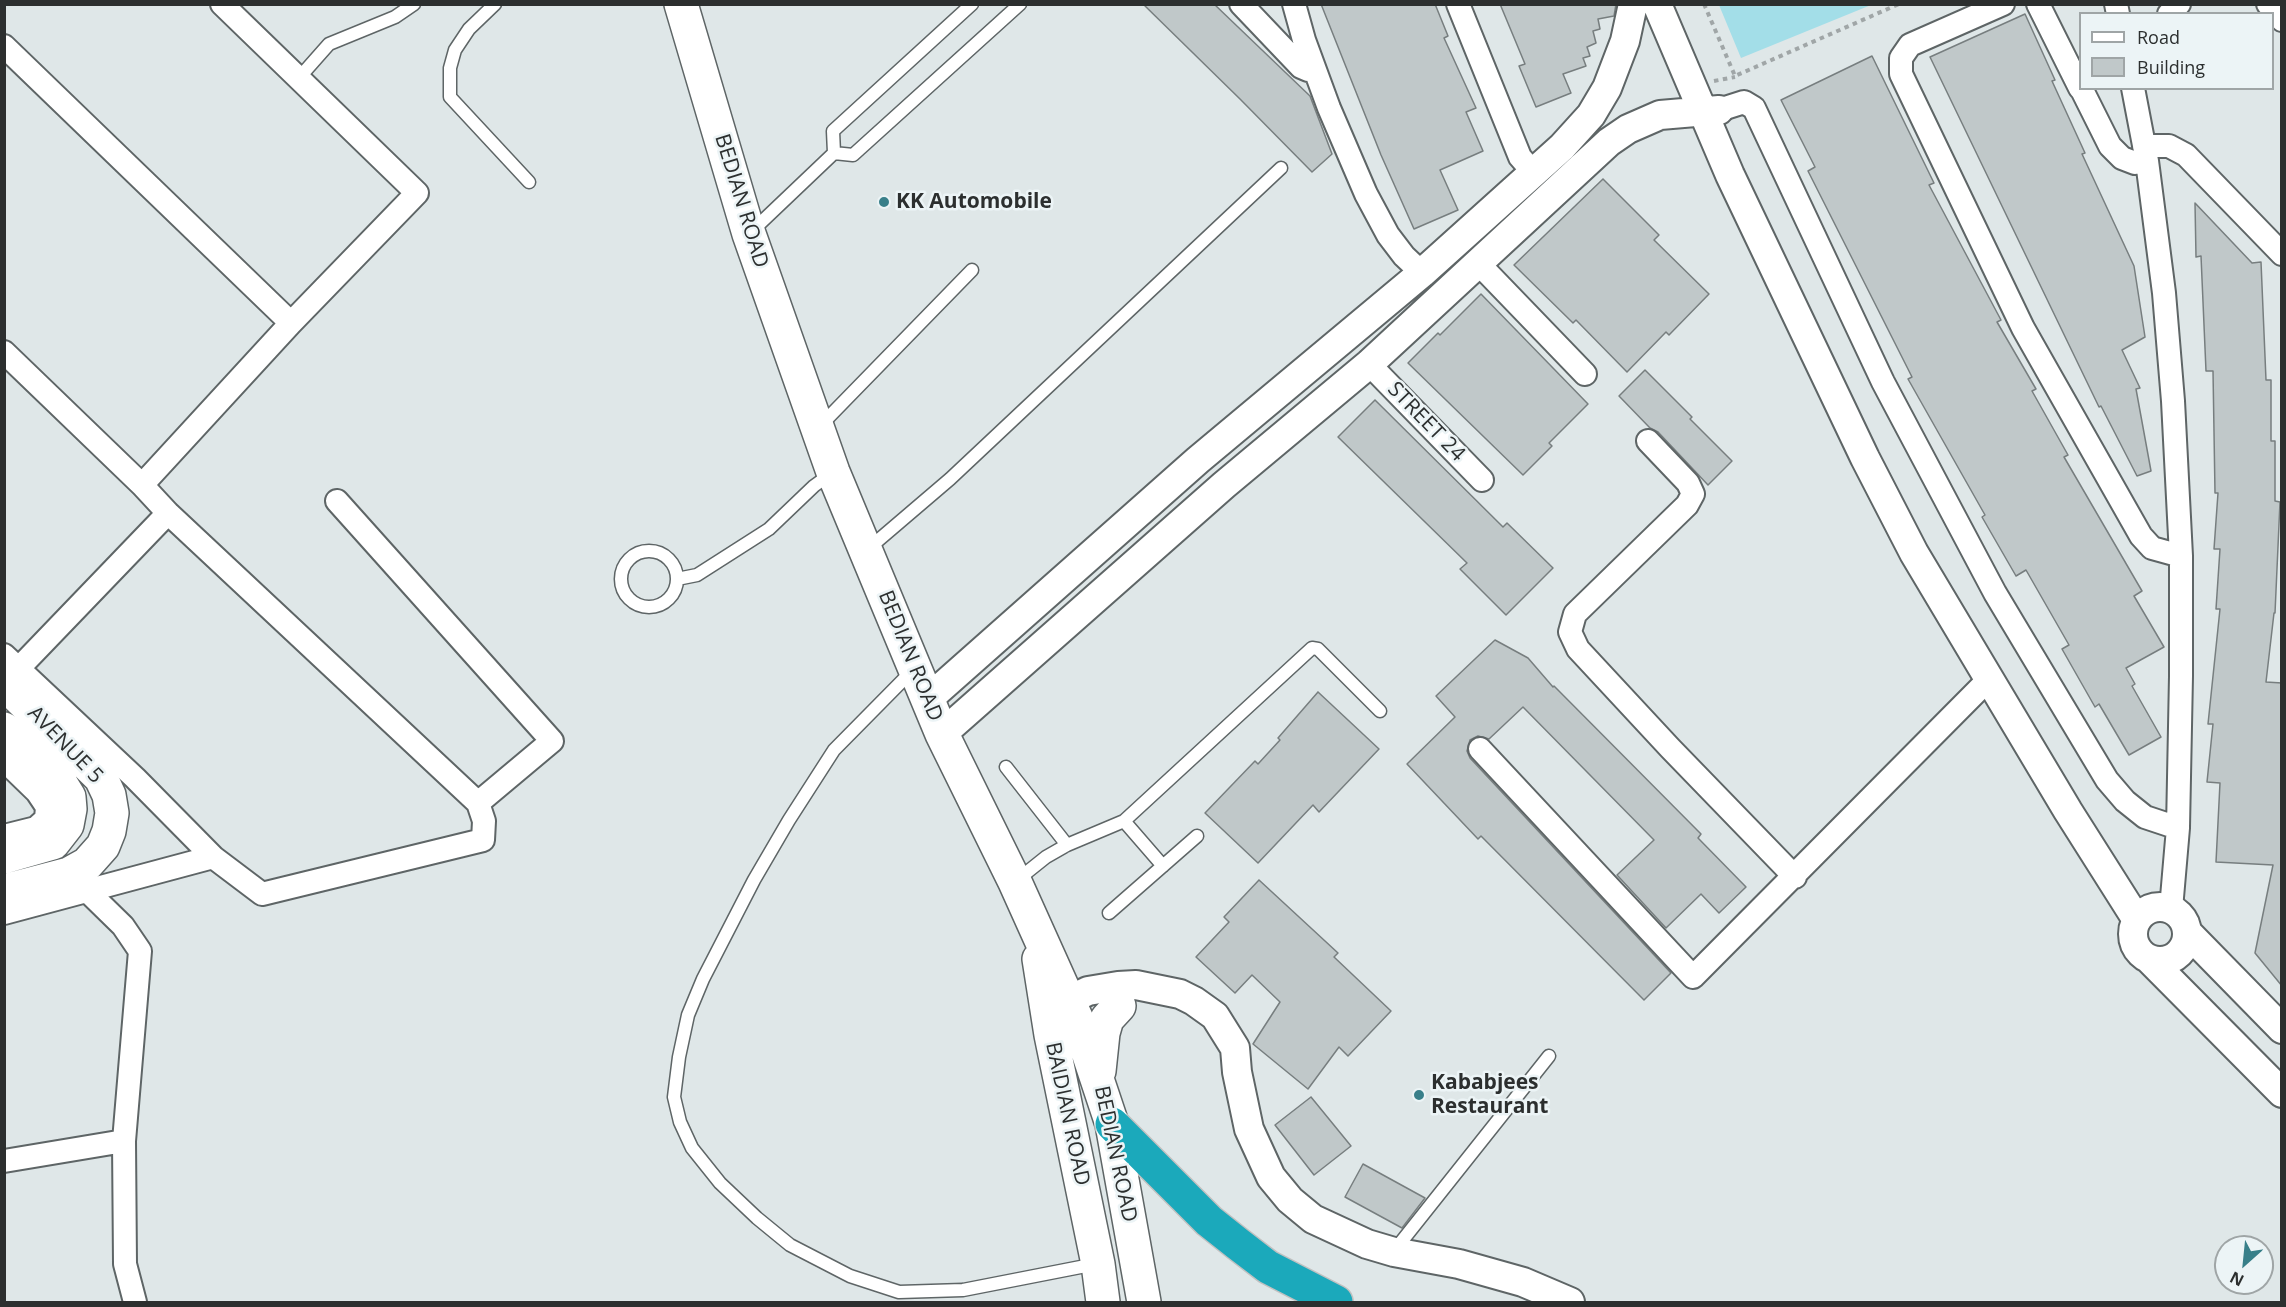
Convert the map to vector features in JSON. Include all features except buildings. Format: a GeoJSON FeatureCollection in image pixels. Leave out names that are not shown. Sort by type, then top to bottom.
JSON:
{"type":"FeatureCollection","features":[{"type":"Feature","properties":{"kind":"highway"},"geometry":{"type":"LineString","coordinates":[[1112,1124],[1201,1213],[1230,1238],[1268,1267],[1336,1302]]}},
{"type":"Feature","properties":{"kind":"main road","name":"BEDIAN ROAD"},"geometry":{"type":"LineString","coordinates":[[681,4],[749,234],[833,472],[942,734],[1034,924],[1061,1017],[1100,1084],[1112,1124],[1144,1302]]}},
{"type":"Feature","properties":{"kind":"main road","name":"AVENUE 5"},"geometry":{"type":"LineString","coordinates":[[4,891],[79,882],[87,864],[103,846],[109,831],[111,813],[102,762],[9,669]]}},
{"type":"Feature","properties":{"kind":"main road","name":"AVENUE 5"},"geometry":{"type":"LineString","coordinates":[[4,729],[61,784],[69,797],[70,816],[67,825],[53,843],[4,857]]}},
{"type":"Feature","properties":{"kind":"main road"},"geometry":{"type":"LineString","coordinates":[[1100,1084],[1098,1065],[1102,1033],[1107,1019],[1119,1006]]}},
{"type":"Feature","properties":{"kind":"main road","name":"BAIDIAN ROAD"},"geometry":{"type":"LineString","coordinates":[[1061,1017],[1103,1302]]}},
{"type":"Feature","properties":{"kind":"street"},"geometry":{"type":"LineString","coordinates":[[142,484],[291,323],[417,194],[222,4]]}},
{"type":"Feature","properties":{"kind":"street"},"geometry":{"type":"LineString","coordinates":[[1241,4],[1301,67],[1308,70],[1314,69]]}},
{"type":"Feature","properties":{"kind":"street"},"geometry":{"type":"LineString","coordinates":[[1294,4],[1314,69],[1366,194],[1388,235],[1404,256],[1422,273]]}},
{"type":"Feature","properties":{"kind":"street"},"geometry":{"type":"LineString","coordinates":[[1458,4],[1520,157],[1534,173]]}},
{"type":"Feature","properties":{"kind":"street"},"geometry":{"type":"LineString","coordinates":[[2003,4],[1910,45],[1901,58],[1901,74],[2023,328],[2141,536],[2152,548],[2181,556]]}},
{"type":"Feature","properties":{"kind":"street"},"geometry":{"type":"LineString","coordinates":[[2038,4],[2079,84]]}},
{"type":"Feature","properties":{"kind":"street"},"geometry":{"type":"LineString","coordinates":[[2268,4],[2282,21]]}},
{"type":"Feature","properties":{"kind":"street"},"geometry":{"type":"LineString","coordinates":[[942,734],[1224,485],[1360,372],[1478,263],[1571,158],[1621,56],[1632,12],[1669,14],[1711,110],[1745,169],[1880,451],[1984,639],[2123,868],[2153,913]]}},
{"type":"Feature","properties":{"kind":"street"},"geometry":{"type":"LineString","coordinates":[[4,46],[291,323]]}},
{"type":"Feature","properties":{"kind":"street"},"geometry":{"type":"LineString","coordinates":[[2082,90],[2110,146],[2122,158],[2135,163],[2145,154],[2169,146],[2186,155],[2282,254]]}},
{"type":"Feature","properties":{"kind":"street"},"geometry":{"type":"LineString","coordinates":[[2133,90],[2145,154],[2164,293],[2173,401],[2181,556],[2178,828],[2153,913],[2133,931],[2134,943],[2140,953],[2150,960],[2282,1093]]}},
{"type":"Feature","properties":{"kind":"street"},"geometry":{"type":"LineString","coordinates":[[927,700],[1198,460],[1422,273],[1534,173],[1609,142],[1643,121],[1673,113],[1711,110],[1744,102],[1754,108],[1888,392],[1995,593],[2107,780],[2125,801],[2145,817],[2178,828]]}},
{"type":"Feature","properties":{"kind":"street"},"geometry":{"type":"LineString","coordinates":[[1711,110],[1730,175],[1865,458],[1914,553],[2068,811],[2153,913],[2182,919],[2187,932],[2282,1029]]}},
{"type":"Feature","properties":{"kind":"street"},"geometry":{"type":"LineString","coordinates":[[1478,263],[1585,374]]}},
{"type":"Feature","properties":{"kind":"street"},"geometry":{"type":"LineString","coordinates":[[4,352],[142,484],[168,513],[478,802],[483,821],[483,840],[262,894],[213,857],[102,762]]}},
{"type":"Feature","properties":{"kind":"street"},"geometry":{"type":"LineString","coordinates":[[1325,352],[1360,372]]}},
{"type":"Feature","properties":{"kind":"street","name":"STREET 24"},"geometry":{"type":"LineString","coordinates":[[1360,372],[1482,480]]}},
{"type":"Feature","properties":{"kind":"street"},"geometry":{"type":"LineString","coordinates":[[1648,441],[1688,483],[1693,494],[1687,505],[1575,614],[1570,632],[1578,649],[1795,877]]}},
{"type":"Feature","properties":{"kind":"street"},"geometry":{"type":"LineString","coordinates":[[1198,460],[1224,485]]}},
{"type":"Feature","properties":{"kind":"street"},"geometry":{"type":"LineString","coordinates":[[337,501],[552,741],[478,802]]}},
{"type":"Feature","properties":{"kind":"street"},"geometry":{"type":"LineString","coordinates":[[9,669],[168,513]]}},
{"type":"Feature","properties":{"kind":"street"},"geometry":{"type":"LineString","coordinates":[[1480,749],[1694,977],[1990,678]]}},
{"type":"Feature","properties":{"kind":"street"},"geometry":{"type":"LineString","coordinates":[[4,760],[38,792],[46,807],[45,819],[36,828],[4,836]]}},
{"type":"Feature","properties":{"kind":"street"},"geometry":{"type":"LineString","coordinates":[[41,848],[123,926],[140,951],[124,1141],[125,1264],[135,1302]]}},
{"type":"Feature","properties":{"kind":"street"},"geometry":{"type":"LineString","coordinates":[[4,913],[79,882],[213,857]]}},
{"type":"Feature","properties":{"kind":"street"},"geometry":{"type":"LineString","coordinates":[[2150,960],[2164,962],[2176,957],[2185,946],[2187,932]]}},
{"type":"Feature","properties":{"kind":"street"},"geometry":{"type":"LineString","coordinates":[[1061,1017],[1088,991],[1118,986],[1136,985],[1180,994],[1194,1001],[1215,1016],[1235,1048],[1237,1072],[1250,1129],[1271,1177],[1290,1200],[1313,1219],[1331,1229],[1394,1252],[1460,1263],[1523,1282],[1570,1302]]}},
{"type":"Feature","properties":{"kind":"street"},"geometry":{"type":"LineString","coordinates":[[1061,1017],[1119,1006],[1158,990]]}},
{"type":"Feature","properties":{"kind":"street"},"geometry":{"type":"LineString","coordinates":[[4,1161],[124,1141]]}},
{"type":"Feature","properties":{"kind":"lane"},"geometry":{"type":"LineString","coordinates":[[298,79],[329,44],[395,17],[414,4]]}},
{"type":"Feature","properties":{"kind":"lane"},"geometry":{"type":"LineString","coordinates":[[495,4],[469,29],[455,50],[450,68],[450,97],[529,182]]}},
{"type":"Feature","properties":{"kind":"lane"},"geometry":{"type":"LineString","coordinates":[[749,234],[834,153],[833,131],[972,4]]}},
{"type":"Feature","properties":{"kind":"lane"},"geometry":{"type":"LineString","coordinates":[[834,153],[853,155],[1020,4]]}},
{"type":"Feature","properties":{"kind":"lane"},"geometry":{"type":"LineString","coordinates":[[867,550],[950,479],[1281,168]]}},
{"type":"Feature","properties":{"kind":"lane"},"geometry":{"type":"LineString","coordinates":[[817,429],[972,270]]}},
{"type":"Feature","properties":{"kind":"lane"},"geometry":{"type":"LineString","coordinates":[[677,579],[697,575],[769,529],[814,486],[833,472]]}},
{"type":"Feature","properties":{"kind":"lane"},"geometry":{"type":"LineString","coordinates":[[652,552],[665,556],[674,566],[677,579],[674,592],[665,602],[653,607],[639,606],[628,598],[622,586],[622,573],[628,561],[639,553],[652,552]]}},
{"type":"Feature","properties":{"kind":"lane"},"geometry":{"type":"LineString","coordinates":[[1015,882],[1046,857],[1067,845],[1124,821],[1312,648],[1318,649],[1380,711]]}},
{"type":"Feature","properties":{"kind":"lane"},"geometry":{"type":"LineString","coordinates":[[915,668],[834,750],[783,830],[703,979],[688,1015],[679,1057],[674,1097],[680,1122],[692,1148],[720,1183],[757,1218],[790,1245],[850,1276],[899,1292],[963,1290],[1098,1264]]}},
{"type":"Feature","properties":{"kind":"lane"},"geometry":{"type":"LineString","coordinates":[[1006,767],[1067,845]]}},
{"type":"Feature","properties":{"kind":"lane"},"geometry":{"type":"LineString","coordinates":[[1124,821],[1163,866]]}},
{"type":"Feature","properties":{"kind":"lane"},"geometry":{"type":"LineString","coordinates":[[1109,913],[1197,836]]}},
{"type":"Feature","properties":{"kind":"lane"},"geometry":{"type":"LineString","coordinates":[[1394,1252],[1549,1056]]}},
{"type":"Feature","properties":{"kind":"path"},"geometry":{"type":"LineString","coordinates":[[1704,4],[1735,76],[1899,4]]}},
{"type":"Feature","properties":{"kind":"shaded area"},"geometry":{"type":"Polygon","coordinates":[[[1719,5],[1871,5],[1741,58],[1719,5]]]}},
{"type":"Feature","properties":{"kind":"place","name":"KK Automobile"},"geometry":{"type":"Point","coordinates":[884,202]}},
{"type":"Feature","properties":{"kind":"place","name":"Kababjees Restaurant"},"geometry":{"type":"Point","coordinates":[1419,1095]}}]}
